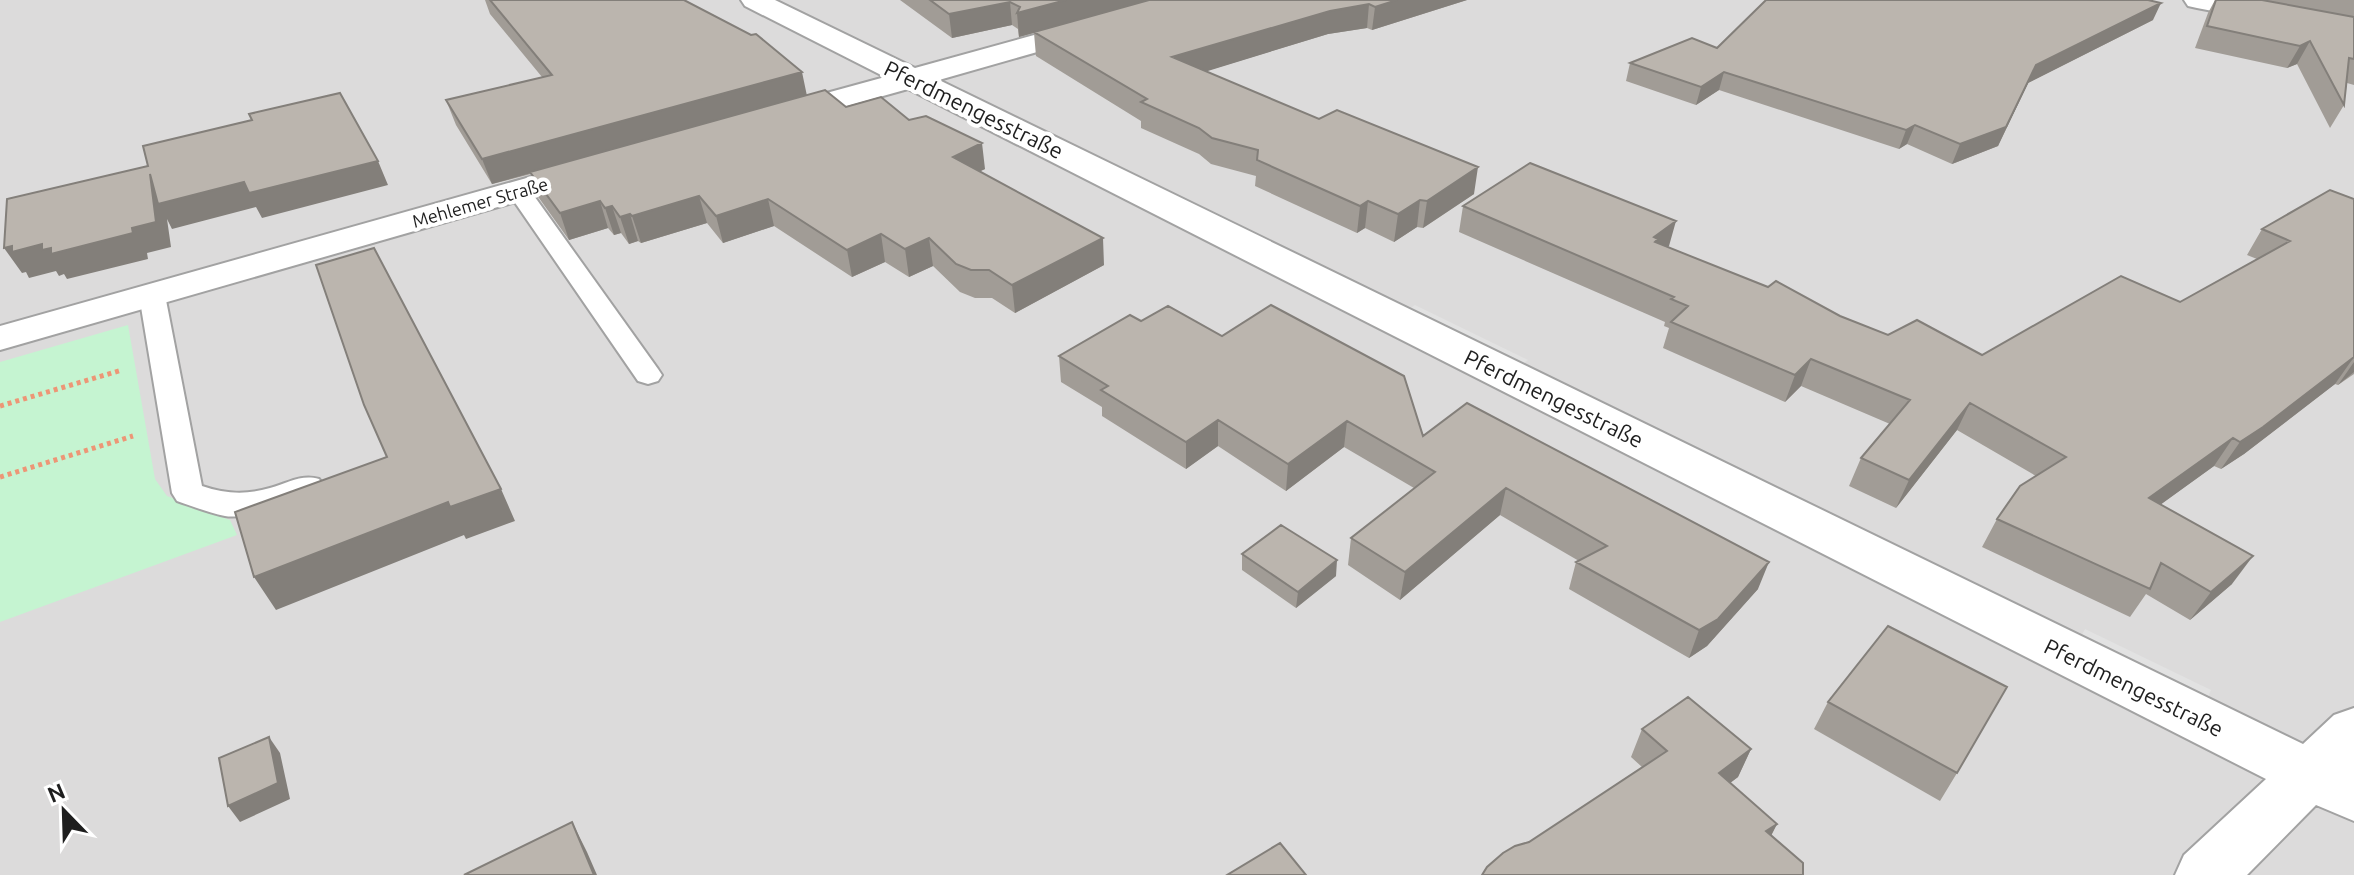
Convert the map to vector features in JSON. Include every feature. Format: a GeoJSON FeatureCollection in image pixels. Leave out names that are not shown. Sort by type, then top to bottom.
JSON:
{"type":"FeatureCollection","features":[{"type":"Feature","properties":{"kind":"street","name":"Pferdmengesstraße"},"geometry":{"type":"LineString","coordinates":[[754,0],[2332,786]]}},
{"type":"Feature","properties":{"kind":"street"},"geometry":{"type":"LineString","coordinates":[[746,126],[1190,0]]}},
{"type":"Feature","properties":{"kind":"street"},"geometry":{"type":"LineString","coordinates":[[2197,0],[2354,30]]}},
{"type":"Feature","properties":{"kind":"street","name":"Mehlemer Straße"},"geometry":{"type":"LineString","coordinates":[[0,338],[625,160]]}},
{"type":"Feature","properties":{"kind":"street"},"geometry":{"type":"LineString","coordinates":[[2206,875],[2332,786],[2354,731]]}},
{"type":"Feature","properties":{"kind":"lane"},"geometry":{"type":"LineString","coordinates":[[519,191],[648,375]]}},
{"type":"Feature","properties":{"kind":"lane"},"geometry":{"type":"LineString","coordinates":[[152,295],[188,493],[228,506],[272,499],[341,475]]}},
{"type":"Feature","properties":{"kind":"path"},"geometry":{"type":"LineString","coordinates":[[0,406],[164,358]]}},
{"type":"Feature","properties":{"kind":"path"},"geometry":{"type":"LineString","coordinates":[[0,477],[173,423]]}},
{"type":"Feature","properties":{"kind":"shaded area"},"geometry":{"type":"Polygon","coordinates":[[[0,0],[2354,0],[2354,875],[0,875],[0,0]]]}},
{"type":"Feature","properties":{"kind":"shaded area"},"geometry":{"type":"Polygon","coordinates":[[[1415,305],[1528,360],[1518,367],[1405,312],[1415,305]]]}},
{"type":"Feature","properties":{"kind":"shaded area"},"geometry":{"type":"Polygon","coordinates":[[[2085,629],[2211,690],[2206,702],[2079,640],[2085,629]]]}},
{"type":"Feature","properties":{"kind":"green space"},"geometry":{"type":"Polygon","coordinates":[[[128,325],[155,479],[167,496],[230,520],[237,535],[0,622],[0,362],[128,325]]]}},
{"type":"Feature","properties":{"kind":"building"},"geometry":{"type":"Polygon","coordinates":[[[490,0],[684,0],[751,35],[756,34],[802,72],[482,159],[446,100],[552,75],[490,0]]]}},
{"type":"Feature","properties":{"kind":"building"},"geometry":{"type":"Polygon","coordinates":[[[930,0],[1066,0],[1017,13],[1020,7],[1010,2],[949,14],[930,0]]]}},
{"type":"Feature","properties":{"kind":"building"},"geometry":{"type":"Polygon","coordinates":[[[1149,0],[1397,0],[1375,7],[1369,4],[1330,11],[1172,57],[1319,119],[1337,110],[1478,167],[1427,201],[1420,200],[1398,214],[1368,201],[1360,206],[1257,160],[1258,150],[1212,138],[1199,128],[1141,102],[1147,99],[1034,32],[1149,0]]]}},
{"type":"Feature","properties":{"kind":"building"},"geometry":{"type":"Polygon","coordinates":[[[1766,0],[2148,0],[2161,3],[2036,65],[2006,127],[1960,144],[1915,125],[1906,130],[1724,72],[1701,87],[1630,63],[1692,38],[1717,48],[1766,0]]]}},
{"type":"Feature","properties":{"kind":"building"},"geometry":{"type":"Polygon","coordinates":[[[2216,0],[2262,0],[2354,17],[2354,59],[2349,58],[2344,105],[2310,41],[2300,46],[2207,26],[2216,0]]]}},
{"type":"Feature","properties":{"kind":"building"},"geometry":{"type":"Polygon","coordinates":[[[825,90],[846,107],[881,97],[909,120],[926,116],[982,143],[953,157],[1103,238],[1012,285],[989,270],[971,270],[956,264],[929,238],[905,249],[881,234],[847,250],[768,199],[716,216],[699,196],[632,216],[620,217],[612,206],[605,208],[600,201],[560,213],[530,172],[825,90]]]}},
{"type":"Feature","properties":{"kind":"building"},"geometry":{"type":"Polygon","coordinates":[[[340,93],[378,161],[249,193],[244,182],[158,204],[150,174],[156,222],[132,228],[133,233],[51,254],[51,248],[42,250],[42,244],[12,252],[12,246],[4,248],[7,199],[148,166],[143,146],[252,120],[249,114],[340,93]]]}},
{"type":"Feature","properties":{"kind":"building"},"geometry":{"type":"Polygon","coordinates":[[[1530,163],[1676,221],[1654,237],[1658,239],[1655,242],[1768,287],[1776,281],[1840,316],[1888,335],[1917,320],[1982,355],[2121,276],[2180,302],[2290,241],[2262,229],[2330,190],[2354,199],[2354,357],[2263,427],[2240,442],[2233,438],[2149,498],[2253,556],[2211,592],[2161,563],[2150,589],[1997,519],[2020,486],[2066,457],[1970,403],[1909,480],[1861,458],[1910,400],[1811,359],[1795,375],[1671,322],[1688,306],[1671,299],[1674,297],[1463,206],[1530,163]]]}},
{"type":"Feature","properties":{"kind":"building"},"geometry":{"type":"Polygon","coordinates":[[[374,248],[501,489],[450,507],[448,502],[254,577],[235,512],[387,457],[364,405],[316,265],[374,248]]]}},
{"type":"Feature","properties":{"kind":"building"},"geometry":{"type":"Polygon","coordinates":[[[1271,305],[1404,376],[1423,436],[1467,403],[1769,562],[1718,619],[1699,630],[1576,562],[1607,546],[1506,488],[1405,572],[1351,538],[1435,472],[1347,421],[1288,464],[1218,420],[1186,442],[1101,390],[1108,386],[1059,356],[1130,315],[1141,321],[1168,306],[1222,336],[1271,305]]]}},
{"type":"Feature","properties":{"kind":"building"},"geometry":{"type":"Polygon","coordinates":[[[1281,525],[1337,560],[1298,592],[1242,554],[1281,525]]]}},
{"type":"Feature","properties":{"kind":"building"},"geometry":{"type":"Polygon","coordinates":[[[1888,626],[2007,687],[1957,773],[1828,702],[1888,626]]]}},
{"type":"Feature","properties":{"kind":"building"},"geometry":{"type":"Polygon","coordinates":[[[1688,697],[1751,749],[1719,773],[1777,824],[1766,831],[1803,863],[1803,875],[1482,875],[1503,853],[1529,842],[1667,751],[1642,729],[1688,697]]]}},
{"type":"Feature","properties":{"kind":"building"},"geometry":{"type":"Polygon","coordinates":[[[269,737],[278,783],[228,806],[219,758],[269,737]]]}},
{"type":"Feature","properties":{"kind":"building"},"geometry":{"type":"Polygon","coordinates":[[[572,822],[594,875],[464,875],[572,822]]]}},
{"type":"Feature","properties":{"kind":"building"},"geometry":{"type":"Polygon","coordinates":[[[1280,843],[1306,875],[1227,875],[1280,843]]]}}]}
